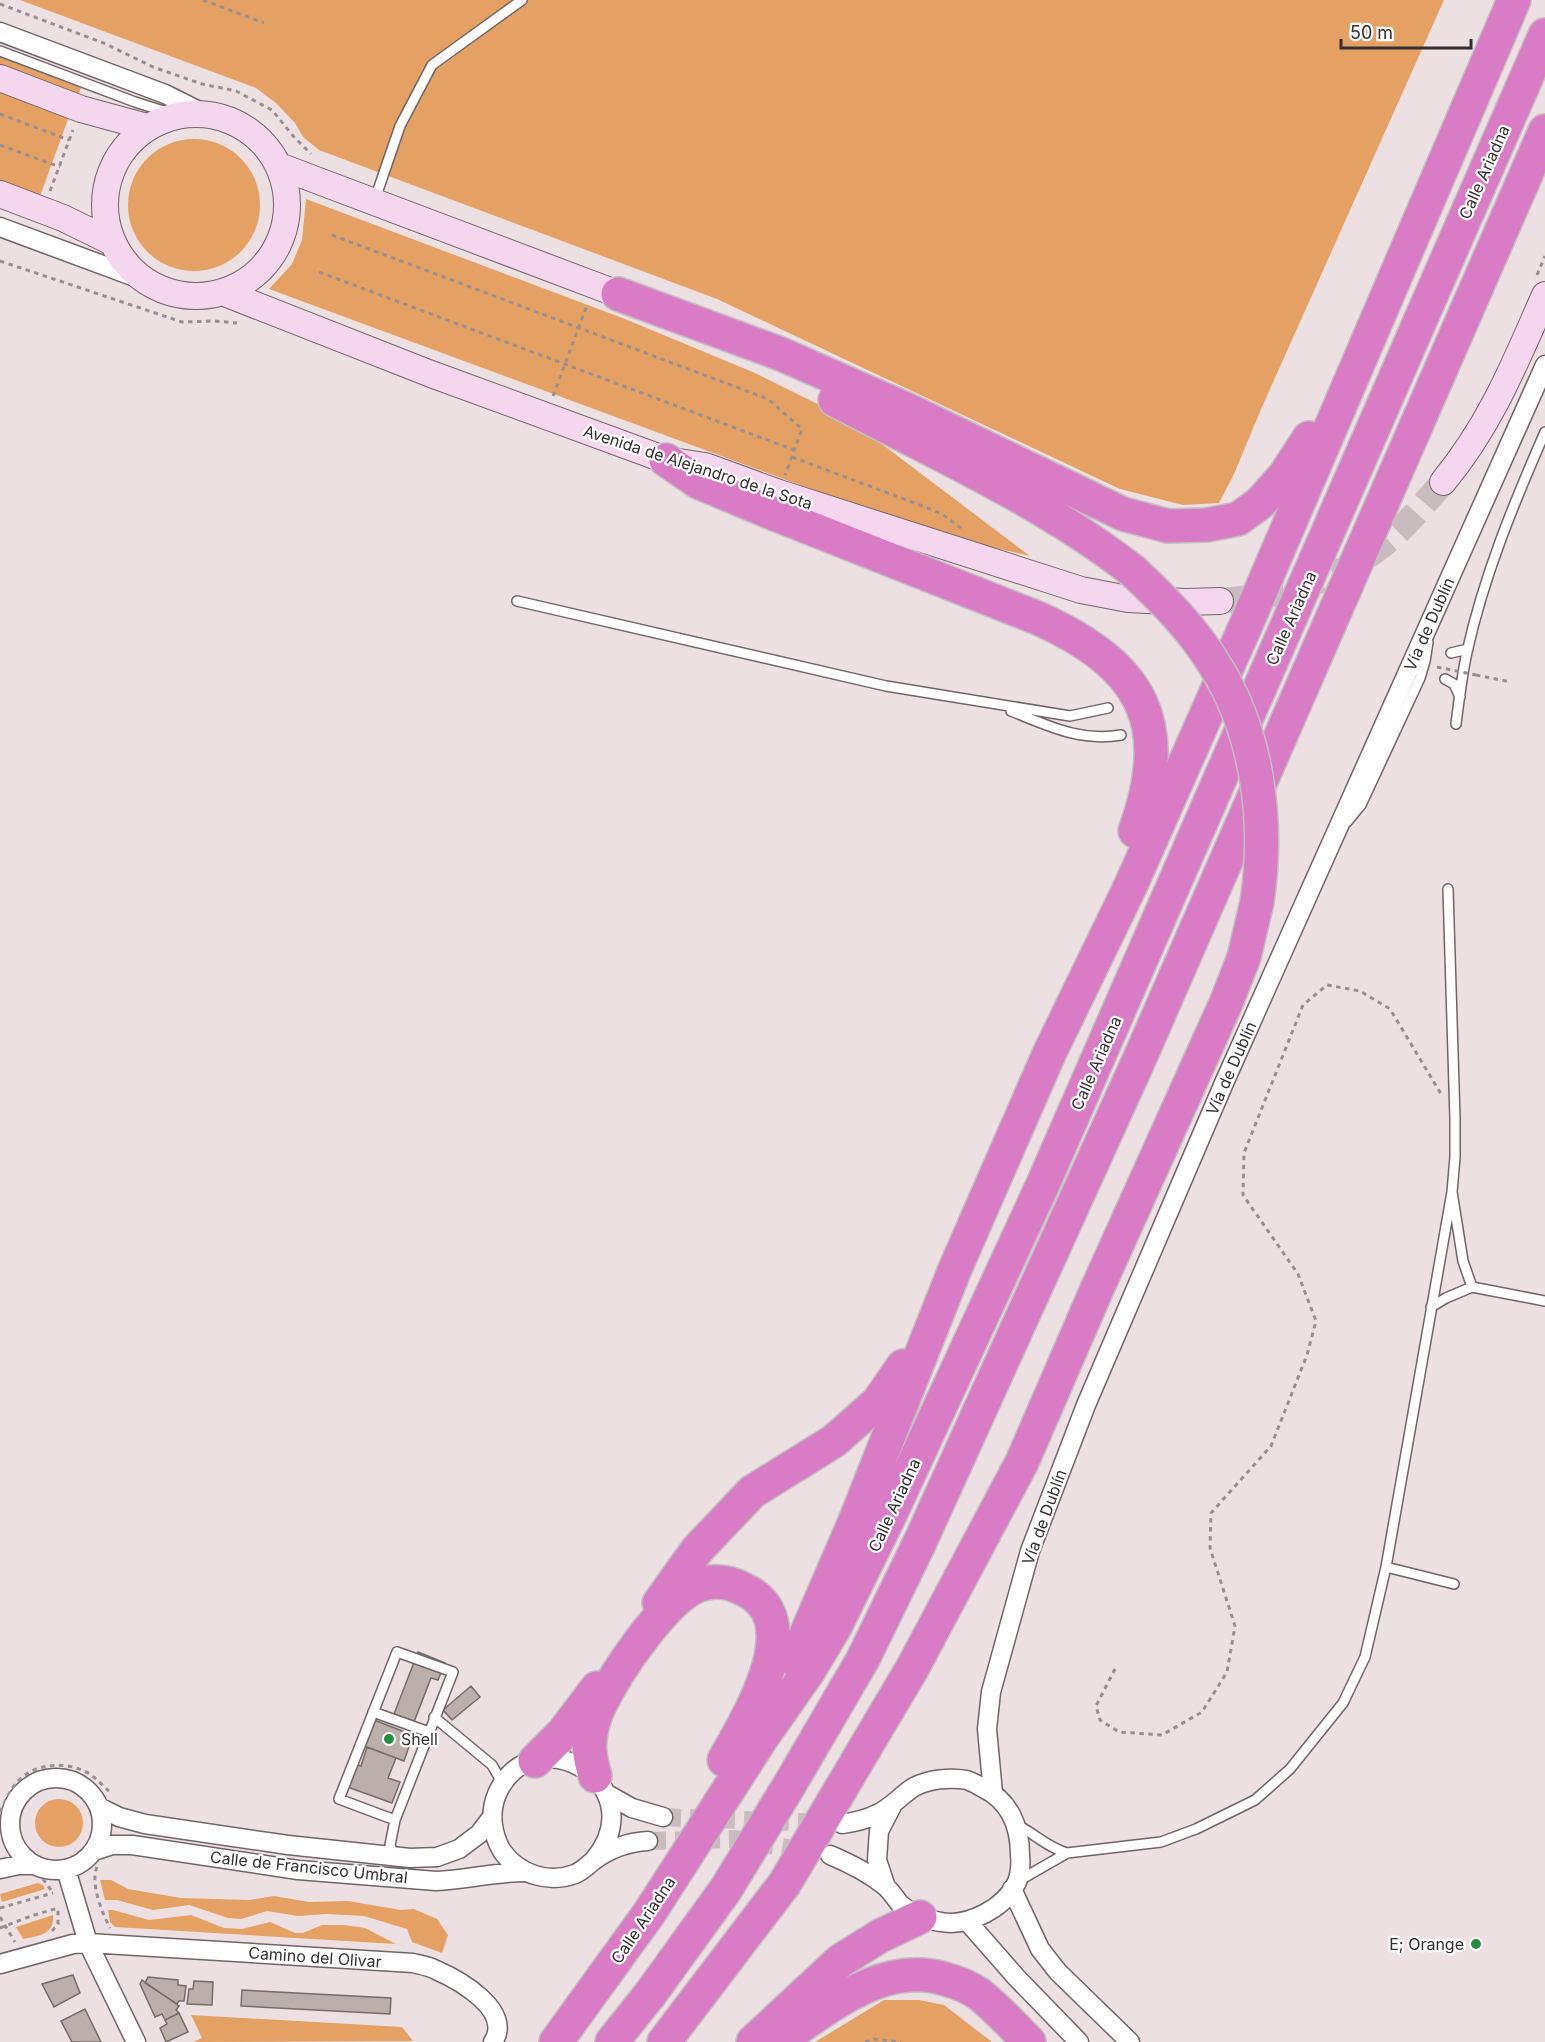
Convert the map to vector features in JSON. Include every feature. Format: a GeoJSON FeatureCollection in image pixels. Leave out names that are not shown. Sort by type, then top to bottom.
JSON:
{"type":"FeatureCollection","features":[{"type":"Feature","properties":{"kind":"highway"},"geometry":{"type":"LineString","coordinates":[[761,1739],[855,1521],[942,1300],[1049,1054],[1139,866],[1249,618],[1515,0]]}},
{"type":"Feature","properties":{"kind":"highway","name":"Calle Ariadna"},"geometry":{"type":"LineString","coordinates":[[554,2042],[650,1912],[761,1739],[808,1672],[836,1625],[890,1515],[1043,1184],[1545,35]]}},
{"type":"Feature","properties":{"kind":"highway"},"geometry":{"type":"LineString","coordinates":[[612,2042],[651,1993],[726,1889],[796,1774],[868,1648],[920,1542],[1139,1060],[1545,131]]}},
{"type":"Feature","properties":{"kind":"highway"},"geometry":{"type":"LineString","coordinates":[[618,294],[727,333],[821,371],[908,410],[1123,514],[1168,526],[1207,525],[1238,519],[1260,502],[1285,475],[1302,450],[1324,408],[1384,275],[1425,206]]}},
{"type":"Feature","properties":{"kind":"highway"},"geometry":{"type":"LineString","coordinates":[[618,294],[764,362],[960,465],[1053,516],[1103,548],[1133,571],[1158,595],[1199,642],[1215,665],[1240,717],[1253,764],[1260,803],[1262,867],[1257,902],[1244,957],[1226,1004],[1097,1289],[1022,1462],[913,1667],[785,1883],[664,2042]]}},
{"type":"Feature","properties":{"kind":"highway"},"geometry":{"type":"LineString","coordinates":[[666,460],[698,482],[1072,634],[1095,649],[1133,688],[1146,712],[1152,738],[1149,786],[1126,859],[1080,966],[1049,1054]]}},
{"type":"Feature","properties":{"kind":"highway"},"geometry":{"type":"LineString","coordinates":[[535,1761],[563,1733],[588,1701],[697,1550],[752,1492],[834,1441],[878,1402],[906,1363],[942,1300]]}},
{"type":"Feature","properties":{"kind":"highway"},"geometry":{"type":"LineString","coordinates":[[554,2042],[653,1882],[746,1721],[772,1654],[774,1638],[774,1626],[768,1610],[758,1598],[734,1584],[714,1581],[699,1585],[687,1592],[659,1616],[611,1683],[598,1707],[589,1752],[601,1785]]}},
{"type":"Feature","properties":{"kind":"highway"},"geometry":{"type":"LineString","coordinates":[[753,2042],[840,1960],[880,1936],[920,1917]]}},
{"type":"Feature","properties":{"kind":"highway"},"geometry":{"type":"LineString","coordinates":[[778,2042],[857,1990],[878,1980],[900,1975],[939,1977],[956,1982],[978,1993],[1029,2042]]}},
{"type":"Feature","properties":{"kind":"main road"},"geometry":{"type":"LineString","coordinates":[[0,78],[81,109],[147,127]]}},
{"type":"Feature","properties":{"kind":"main road"},"geometry":{"type":"LineString","coordinates":[[204,113],[219,116],[248,129],[260,140],[279,166],[287,199],[284,225],[275,249],[265,264],[238,286],[206,296],[173,294],[143,280],[125,263],[112,242],[106,222],[104,200],[108,178],[117,158],[130,141],[147,127],[161,120],[176,115],[204,113]]}},
{"type":"Feature","properties":{"kind":"main road"},"geometry":{"type":"LineString","coordinates":[[279,166],[618,294]]}},
{"type":"Feature","properties":{"kind":"main road"},"geometry":{"type":"LineString","coordinates":[[0,194],[69,221],[112,242]]}},
{"type":"Feature","properties":{"kind":"main road","name":"Avenida de Alejandro de la Sota"},"geometry":{"type":"LineString","coordinates":[[222,292],[482,394],[666,460],[705,466],[779,493],[1081,590],[1128,599],[1220,601]]}},
{"type":"Feature","properties":{"kind":"main road"},"geometry":{"type":"LineString","coordinates":[[1443,482],[1466,454],[1492,412],[1545,295]]}},
{"type":"Feature","properties":{"kind":"street"},"geometry":{"type":"LineString","coordinates":[[0,32],[165,94],[204,113]]}},
{"type":"Feature","properties":{"kind":"street"},"geometry":{"type":"LineString","coordinates":[[0,227],[143,280]]}},
{"type":"Feature","properties":{"kind":"street","name":"Vía de Dublín"},"geometry":{"type":"LineString","coordinates":[[993,1793],[987,1729],[991,1692],[1030,1551],[1086,1405],[1336,831],[1545,365]]}},
{"type":"Feature","properties":{"kind":"street"},"geometry":{"type":"LineString","coordinates":[[601,1785],[610,1804],[611,1827],[603,1850],[585,1869],[564,1877],[537,1876],[525,1872],[506,1857],[498,1843],[492,1817],[494,1805],[503,1784],[518,1769],[535,1761],[553,1758],[571,1761],[632,1808],[663,1817]]}},
{"type":"Feature","properties":{"kind":"street"},"geometry":{"type":"LineString","coordinates":[[0,1835],[6,1813],[18,1798],[30,1786],[45,1779],[65,1779],[81,1785],[94,1798],[99,1807],[102,1822],[98,1856],[66,1869],[34,1872],[19,1865],[0,1869]]}},
{"type":"Feature","properties":{"kind":"street"},"geometry":{"type":"LineString","coordinates":[[830,1855],[853,1865],[886,1887],[901,1905],[920,1917],[943,1923],[967,1921],[984,1914],[1000,1903],[1015,1885],[1021,1862],[1017,1825],[1007,1807],[993,1793],[968,1780],[940,1779],[914,1787],[892,1806],[876,1815],[857,1822],[842,1824]]}},
{"type":"Feature","properties":{"kind":"street"},"geometry":{"type":"LineString","coordinates":[[886,1887],[877,1860],[879,1831],[892,1806]]}},
{"type":"Feature","properties":{"kind":"street","name":"Calle de Francisco Umbral"},"geometry":{"type":"LineString","coordinates":[[99,1807],[119,1817],[145,1824],[288,1845],[394,1857],[427,1858],[448,1854],[459,1849],[479,1834],[492,1817]]}},
{"type":"Feature","properties":{"kind":"street"},"geometry":{"type":"LineString","coordinates":[[6,1813],[15,1845],[34,1872]]}},
{"type":"Feature","properties":{"kind":"street"},"geometry":{"type":"LineString","coordinates":[[594,1860],[627,1844],[648,1841]]}},
{"type":"Feature","properties":{"kind":"street","name":"Calle de Francisco Umbral"},"geometry":{"type":"LineString","coordinates":[[98,1856],[112,1845],[132,1845],[298,1870],[436,1881],[500,1872],[525,1872]]}},
{"type":"Feature","properties":{"kind":"street"},"geometry":{"type":"LineString","coordinates":[[66,1869],[88,1943],[136,2042]]}},
{"type":"Feature","properties":{"kind":"street"},"geometry":{"type":"LineString","coordinates":[[1015,1885],[1040,1949],[1058,1972],[1130,2042]]}},
{"type":"Feature","properties":{"kind":"street"},"geometry":{"type":"LineString","coordinates":[[967,1921],[1016,1977],[1079,2042]]}},
{"type":"Feature","properties":{"kind":"street","name":"Camino del Olivar"},"geometry":{"type":"LineString","coordinates":[[0,1964],[73,1944],[88,1943],[413,1963],[435,1969],[473,1992],[494,2012],[499,2023],[493,2042]]}},
{"type":"Feature","properties":{"kind":"lane"},"geometry":{"type":"LineString","coordinates":[[374,201],[400,126],[432,65],[522,0]]}},
{"type":"Feature","properties":{"kind":"lane"},"geometry":{"type":"LineString","coordinates":[[0,51],[176,115]]}},
{"type":"Feature","properties":{"kind":"lane"},"geometry":{"type":"LineString","coordinates":[[1456,724],[1468,649],[1488,575],[1507,522],[1545,432]]}},
{"type":"Feature","properties":{"kind":"lane"},"geometry":{"type":"LineString","coordinates":[[517,601],[886,686],[1070,716],[1108,708]]}},
{"type":"Feature","properties":{"kind":"lane"},"geometry":{"type":"LineString","coordinates":[[1451,653],[1468,649]]}},
{"type":"Feature","properties":{"kind":"lane"},"geometry":{"type":"LineString","coordinates":[[1445,679],[1454,684],[1460,697]]}},
{"type":"Feature","properties":{"kind":"lane"},"geometry":{"type":"LineString","coordinates":[[993,703],[1079,736],[1105,738],[1121,735]]}},
{"type":"Feature","properties":{"kind":"lane"},"geometry":{"type":"LineString","coordinates":[[1017,1825],[1032,1832],[1057,1850],[1067,1853],[1161,1842],[1196,1829],[1255,1800],[1290,1769],[1343,1703],[1365,1657],[1386,1568],[1452,1192],[1455,1119],[1448,888]]}},
{"type":"Feature","properties":{"kind":"lane"},"geometry":{"type":"LineString","coordinates":[[1452,1192],[1463,1261],[1472,1287]]}},
{"type":"Feature","properties":{"kind":"lane"},"geometry":{"type":"LineString","coordinates":[[1431,1307],[1472,1287],[1545,1301]]}},
{"type":"Feature","properties":{"kind":"lane"},"geometry":{"type":"LineString","coordinates":[[1386,1568],[1454,1584]]}},
{"type":"Feature","properties":{"kind":"lane"},"geometry":{"type":"LineString","coordinates":[[394,1857],[390,1845],[395,1820],[453,1672],[397,1652],[339,1799],[395,1820]]}},
{"type":"Feature","properties":{"kind":"lane"},"geometry":{"type":"LineString","coordinates":[[373,1712],[429,1732]]}},
{"type":"Feature","properties":{"kind":"lane"},"geometry":{"type":"LineString","coordinates":[[434,1717],[492,1765],[503,1784]]}},
{"type":"Feature","properties":{"kind":"lane"},"geometry":{"type":"LineString","coordinates":[[1015,1885],[1067,1853]]}},
{"type":"Feature","properties":{"kind":"path"},"geometry":{"type":"LineString","coordinates":[[203,0],[264,23]]}},
{"type":"Feature","properties":{"kind":"path"},"geometry":{"type":"LineString","coordinates":[[0,4],[106,44],[153,67],[202,84],[236,91],[272,110],[310,153],[320,157]]}},
{"type":"Feature","properties":{"kind":"path"},"geometry":{"type":"LineString","coordinates":[[0,114],[69,140]]}},
{"type":"Feature","properties":{"kind":"path"},"geometry":{"type":"LineString","coordinates":[[48,197],[75,125]]}},
{"type":"Feature","properties":{"kind":"path"},"geometry":{"type":"LineString","coordinates":[[0,145],[60,167]]}},
{"type":"Feature","properties":{"kind":"path"},"geometry":{"type":"LineString","coordinates":[[332,235],[768,399],[802,429],[783,479]]}},
{"type":"Feature","properties":{"kind":"path"},"geometry":{"type":"LineString","coordinates":[[0,261],[182,322],[236,322],[245,326]]}},
{"type":"Feature","properties":{"kind":"path"},"geometry":{"type":"LineString","coordinates":[[319,272],[794,450]]}},
{"type":"Feature","properties":{"kind":"path"},"geometry":{"type":"LineString","coordinates":[[553,396],[587,305]]}},
{"type":"Feature","properties":{"kind":"path"},"geometry":{"type":"LineString","coordinates":[[792,457],[942,514],[969,533]]}},
{"type":"Feature","properties":{"kind":"path"},"geometry":{"type":"LineString","coordinates":[[1437,668],[1511,682]]}},
{"type":"Feature","properties":{"kind":"path"},"geometry":{"type":"LineString","coordinates":[[1115,1669],[1096,1706],[1100,1720],[1119,1732],[1162,1735],[1202,1712],[1227,1672],[1235,1626],[1210,1548],[1211,1513],[1271,1446],[1307,1355],[1316,1321],[1298,1274],[1243,1195],[1244,1154],[1303,1005],[1327,985],[1360,992],[1390,1009],[1455,1119]]}},
{"type":"Feature","properties":{"kind":"path"},"geometry":{"type":"LineString","coordinates":[[6,1813],[12,1788],[21,1778],[34,1770],[50,1765],[66,1765],[90,1774],[116,1796]]}},
{"type":"Feature","properties":{"kind":"path"},"geometry":{"type":"LineString","coordinates":[[98,1856],[98,1865],[94,1874],[105,1918],[111,1929]]}},
{"type":"Feature","properties":{"kind":"path"},"geometry":{"type":"LineString","coordinates":[[34,1872],[44,1880],[53,1893],[58,1908],[58,1924],[47,1937]]}},
{"type":"Feature","properties":{"kind":"path"},"geometry":{"type":"LineString","coordinates":[[0,1908],[53,1893]]}},
{"type":"Feature","properties":{"kind":"path"},"geometry":{"type":"LineString","coordinates":[[0,1928],[58,1908]]}},
{"type":"Feature","properties":{"kind":"path"},"geometry":{"type":"LineString","coordinates":[[0,1917],[23,1956]]}},
{"type":"Feature","properties":{"kind":"path"},"geometry":{"type":"LineString","coordinates":[[864,2042],[874,2039],[901,2042]]}},
{"type":"Feature","properties":{"kind":"shaded area"},"geometry":{"type":"Polygon","coordinates":[[[20,0],[1444,0],[1234,474],[1219,503],[1183,505],[1120,489],[717,299],[319,150],[303,137],[295,123],[276,103],[256,88],[20,0]]]}},
{"type":"Feature","properties":{"kind":"shaded area"},"geometry":{"type":"Polygon","coordinates":[[[0,57],[81,88],[78,97],[0,67],[0,57]]]}},
{"type":"Feature","properties":{"kind":"shaded area"},"geometry":{"type":"Polygon","coordinates":[[[0,88],[70,114],[40,196],[0,181],[0,88]]]}},
{"type":"Feature","properties":{"kind":"shaded area"},"geometry":{"type":"Polygon","coordinates":[[[194,139],[219,144],[241,158],[255,180],[260,205],[255,230],[241,252],[219,266],[194,271],[169,266],[147,252],[133,230],[128,205],[133,180],[147,158],[169,144],[194,139]]]}},
{"type":"Feature","properties":{"kind":"shaded area"},"geometry":{"type":"Polygon","coordinates":[[[306,199],[625,319],[755,373],[850,420],[1030,556],[954,538],[811,489],[269,289],[292,264],[302,240],[306,199]]]}},
{"type":"Feature","properties":{"kind":"shaded area"},"geometry":{"type":"Polygon","coordinates":[[[54,1799],[64,1799],[76,1806],[83,1818],[83,1828],[76,1840],[64,1847],[54,1847],[39,1836],[35,1828],[35,1818],[46,1803],[54,1799]]]}},
{"type":"Feature","properties":{"kind":"shaded area"},"geometry":{"type":"Polygon","coordinates":[[[100,1880],[111,1880],[128,1889],[181,1898],[249,1900],[274,1896],[309,1902],[348,1901],[401,1910],[414,1909],[437,1919],[448,1935],[442,1953],[412,1942],[407,1929],[364,1916],[326,1914],[298,1916],[267,1911],[241,1919],[228,1918],[189,1905],[153,1910],[117,1900],[105,1900],[100,1880]]]}},
{"type":"Feature","properties":{"kind":"shaded area"},"geometry":{"type":"Polygon","coordinates":[[[38,1883],[45,1889],[2,1902],[0,1894],[38,1883]]]}},
{"type":"Feature","properties":{"kind":"shaded area"},"geometry":{"type":"Polygon","coordinates":[[[108,1910],[149,1920],[191,1915],[224,1928],[242,1929],[270,1922],[295,1933],[303,1933],[322,1925],[344,1925],[365,1928],[396,1944],[115,1927],[110,1922],[108,1910]]]}},
{"type":"Feature","properties":{"kind":"shaded area"},"geometry":{"type":"Polygon","coordinates":[[[53,1915],[51,1927],[40,1935],[23,1939],[16,1927],[53,1915]]]}},
{"type":"Feature","properties":{"kind":"shaded area"},"geometry":{"type":"Polygon","coordinates":[[[884,2000],[919,2000],[944,2005],[992,2042],[815,2042],[884,2000]]]}},
{"type":"Feature","properties":{"kind":"shaded area"},"geometry":{"type":"Polygon","coordinates":[[[191,2015],[402,2027],[413,2041],[193,2042],[202,2038],[191,2015]]]}},
{"type":"Feature","properties":{"kind":"building"},"geometry":{"type":"Polygon","coordinates":[[[418,1652],[445,1663],[438,1680],[431,1678],[414,1722],[394,1714],[418,1652]]]}},
{"type":"Feature","properties":{"kind":"building"},"geometry":{"type":"Polygon","coordinates":[[[471,1686],[480,1697],[452,1720],[443,1710],[471,1686]]]}},
{"type":"Feature","properties":{"kind":"building"},"geometry":{"type":"Polygon","coordinates":[[[374,1720],[413,1735],[404,1761],[364,1746],[374,1720]]]}},
{"type":"Feature","properties":{"kind":"building"},"geometry":{"type":"Polygon","coordinates":[[[367,1747],[396,1758],[388,1778],[400,1782],[392,1803],[342,1785],[350,1762],[361,1766],[367,1747]]]}},
{"type":"Feature","properties":{"kind":"building"},"geometry":{"type":"Polygon","coordinates":[[[73,1975],[80,1993],[54,2007],[42,1984],[73,1975]]]}},
{"type":"Feature","properties":{"kind":"building"},"geometry":{"type":"Polygon","coordinates":[[[148,1977],[178,1980],[178,1985],[186,1986],[184,2001],[179,2001],[177,2004],[145,1983],[148,1977]]]}},
{"type":"Feature","properties":{"kind":"building"},"geometry":{"type":"Polygon","coordinates":[[[142,1980],[179,2006],[176,2010],[179,2013],[165,2020],[162,2014],[155,2017],[140,1984],[142,1980]]]}},
{"type":"Feature","properties":{"kind":"building"},"geometry":{"type":"Polygon","coordinates":[[[194,1981],[213,1982],[212,2005],[187,2004],[189,1989],[193,1989],[194,1981]]]}},
{"type":"Feature","properties":{"kind":"building"},"geometry":{"type":"Polygon","coordinates":[[[242,1990],[391,1998],[390,2014],[241,2006],[242,1990]]]}},
{"type":"Feature","properties":{"kind":"building"},"geometry":{"type":"Polygon","coordinates":[[[85,2009],[101,2042],[72,2042],[61,2021],[85,2009]]]}},
{"type":"Feature","properties":{"kind":"building"},"geometry":{"type":"Polygon","coordinates":[[[179,2013],[188,2032],[166,2042],[160,2028],[167,2024],[165,2020],[179,2013]]]}},
{"type":"Feature","properties":{"kind":"tunnel"},"geometry":{"type":"LineString","coordinates":[[1220,601],[1262,596],[1304,586],[1362,560],[1388,541],[1443,482]]}},
{"type":"Feature","properties":{"kind":"tunnel"},"geometry":{"type":"LineString","coordinates":[[663,1817],[825,1823]]}},
{"type":"Feature","properties":{"kind":"tunnel"},"geometry":{"type":"LineString","coordinates":[[648,1841],[736,1839],[810,1852]]}},
{"type":"Feature","properties":{"kind":"place","name":"Shell"},"geometry":{"type":"Point","coordinates":[389,1739]}},
{"type":"Feature","properties":{"kind":"place","name":"E; Orange"},"geometry":{"type":"Point","coordinates":[1476,1944]}}]}
